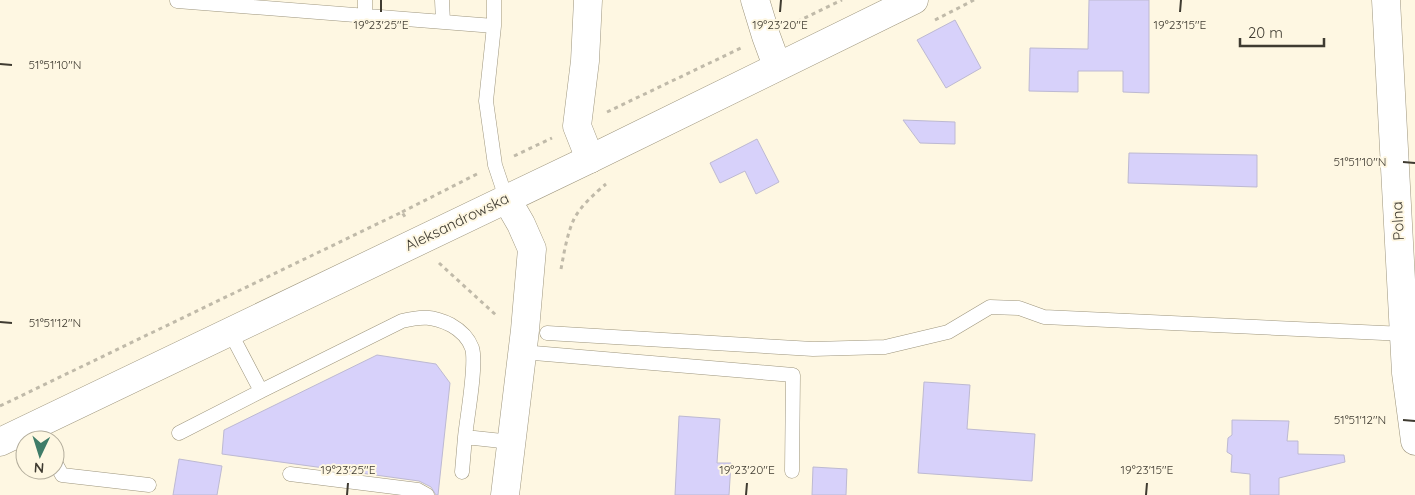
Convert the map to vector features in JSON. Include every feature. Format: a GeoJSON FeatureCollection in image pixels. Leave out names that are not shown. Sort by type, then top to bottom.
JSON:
{"type":"FeatureCollection","features":[{"type":"Feature","properties":{"kind":"main road"},"geometry":{"type":"LineString","coordinates":[[588,0],[585,61],[577,126],[590,159]]}},
{"type":"Feature","properties":{"kind":"main road"},"geometry":{"type":"LineString","coordinates":[[756,0],[777,66]]}},
{"type":"Feature","properties":{"kind":"main road","name":"Aleksandrowska"},"geometry":{"type":"LineString","coordinates":[[44,430],[230,332],[590,159],[914,0]]}},
{"type":"Feature","properties":{"kind":"main road","name":"Polna"},"geometry":{"type":"LineString","coordinates":[[1386,0],[1406,373],[1415,441]]}},
{"type":"Feature","properties":{"kind":"main road"},"geometry":{"type":"LineString","coordinates":[[505,495],[532,249],[521,224],[506,198]]}},
{"type":"Feature","properties":{"kind":"main road","name":"Aleksandrowska"},"geometry":{"type":"LineString","coordinates":[[0,442],[15,438]]}},
{"type":"Feature","properties":{"kind":"lane"},"geometry":{"type":"LineString","coordinates":[[365,16],[366,0]]}},
{"type":"Feature","properties":{"kind":"lane"},"geometry":{"type":"LineString","coordinates":[[442,0],[443,22]]}},
{"type":"Feature","properties":{"kind":"lane"},"geometry":{"type":"LineString","coordinates":[[494,0],[494,26],[486,101],[495,165],[506,198]]}},
{"type":"Feature","properties":{"kind":"lane"},"geometry":{"type":"LineString","coordinates":[[177,1],[292,5],[365,16],[494,26]]}},
{"type":"Feature","properties":{"kind":"lane"},"geometry":{"type":"LineString","coordinates":[[547,333],[813,349],[885,347],[948,332],[990,307],[1019,308],[1044,317],[1404,334]]}},
{"type":"Feature","properties":{"kind":"lane"},"geometry":{"type":"LineString","coordinates":[[179,433],[402,320],[423,316],[442,320],[461,331],[471,347],[473,360],[462,472]]}},
{"type":"Feature","properties":{"kind":"lane"},"geometry":{"type":"LineString","coordinates":[[230,332],[260,391]]}},
{"type":"Feature","properties":{"kind":"lane"},"geometry":{"type":"LineString","coordinates":[[522,352],[793,375],[792,471]]}},
{"type":"Feature","properties":{"kind":"lane"},"geometry":{"type":"LineString","coordinates":[[465,437],[511,442]]}},
{"type":"Feature","properties":{"kind":"lane"},"geometry":{"type":"LineString","coordinates":[[290,474],[418,490],[427,495]]}},
{"type":"Feature","properties":{"kind":"lane"},"geometry":{"type":"LineString","coordinates":[[65,475],[150,485]]}},
{"type":"Feature","properties":{"kind":"path"},"geometry":{"type":"LineString","coordinates":[[0,406],[402,212],[495,165],[842,0]]}},
{"type":"Feature","properties":{"kind":"path"},"geometry":{"type":"LineString","coordinates":[[559,275],[574,218],[598,191],[610,181]]}},
{"type":"Feature","properties":{"kind":"path"},"geometry":{"type":"LineString","coordinates":[[402,212],[427,261],[438,263],[503,321]]}},
{"type":"Feature","properties":{"kind":"building"},"geometry":{"type":"Polygon","coordinates":[[[1089,0],[1149,0],[1149,93],[1123,92],[1123,71],[1078,71],[1078,92],[1029,91],[1030,48],[1088,49],[1089,0]]]}},
{"type":"Feature","properties":{"kind":"building"},"geometry":{"type":"Polygon","coordinates":[[[955,20],[981,68],[946,88],[917,40],[955,20]]]}},
{"type":"Feature","properties":{"kind":"building"},"geometry":{"type":"Polygon","coordinates":[[[903,120],[955,122],[955,144],[920,143],[903,120]]]}},
{"type":"Feature","properties":{"kind":"building"},"geometry":{"type":"Polygon","coordinates":[[[757,139],[779,182],[756,194],[745,171],[720,183],[710,163],[757,139]]]}},
{"type":"Feature","properties":{"kind":"building"},"geometry":{"type":"Polygon","coordinates":[[[1129,153],[1257,155],[1257,187],[1128,183],[1129,153]]]}},
{"type":"Feature","properties":{"kind":"building"},"geometry":{"type":"Polygon","coordinates":[[[377,355],[436,364],[450,383],[438,495],[436,495],[431,487],[419,481],[222,454],[224,430],[377,355]]]}},
{"type":"Feature","properties":{"kind":"building"},"geometry":{"type":"Polygon","coordinates":[[[924,382],[970,385],[967,429],[1035,434],[1032,481],[918,473],[924,382]]]}},
{"type":"Feature","properties":{"kind":"building"},"geometry":{"type":"Polygon","coordinates":[[[679,416],[720,419],[717,463],[731,463],[729,495],[675,495],[679,416]]]}},
{"type":"Feature","properties":{"kind":"building"},"geometry":{"type":"Polygon","coordinates":[[[1232,420],[1289,421],[1287,441],[1298,441],[1298,454],[1344,455],[1345,462],[1279,478],[1279,495],[1250,495],[1250,474],[1231,472],[1232,455],[1227,452],[1228,438],[1232,435],[1232,420]]]}},
{"type":"Feature","properties":{"kind":"building"},"geometry":{"type":"Polygon","coordinates":[[[179,459],[222,466],[217,495],[173,495],[179,459]]]}},
{"type":"Feature","properties":{"kind":"building"},"geometry":{"type":"Polygon","coordinates":[[[813,467],[847,469],[846,495],[812,495],[813,467]]]}}]}
